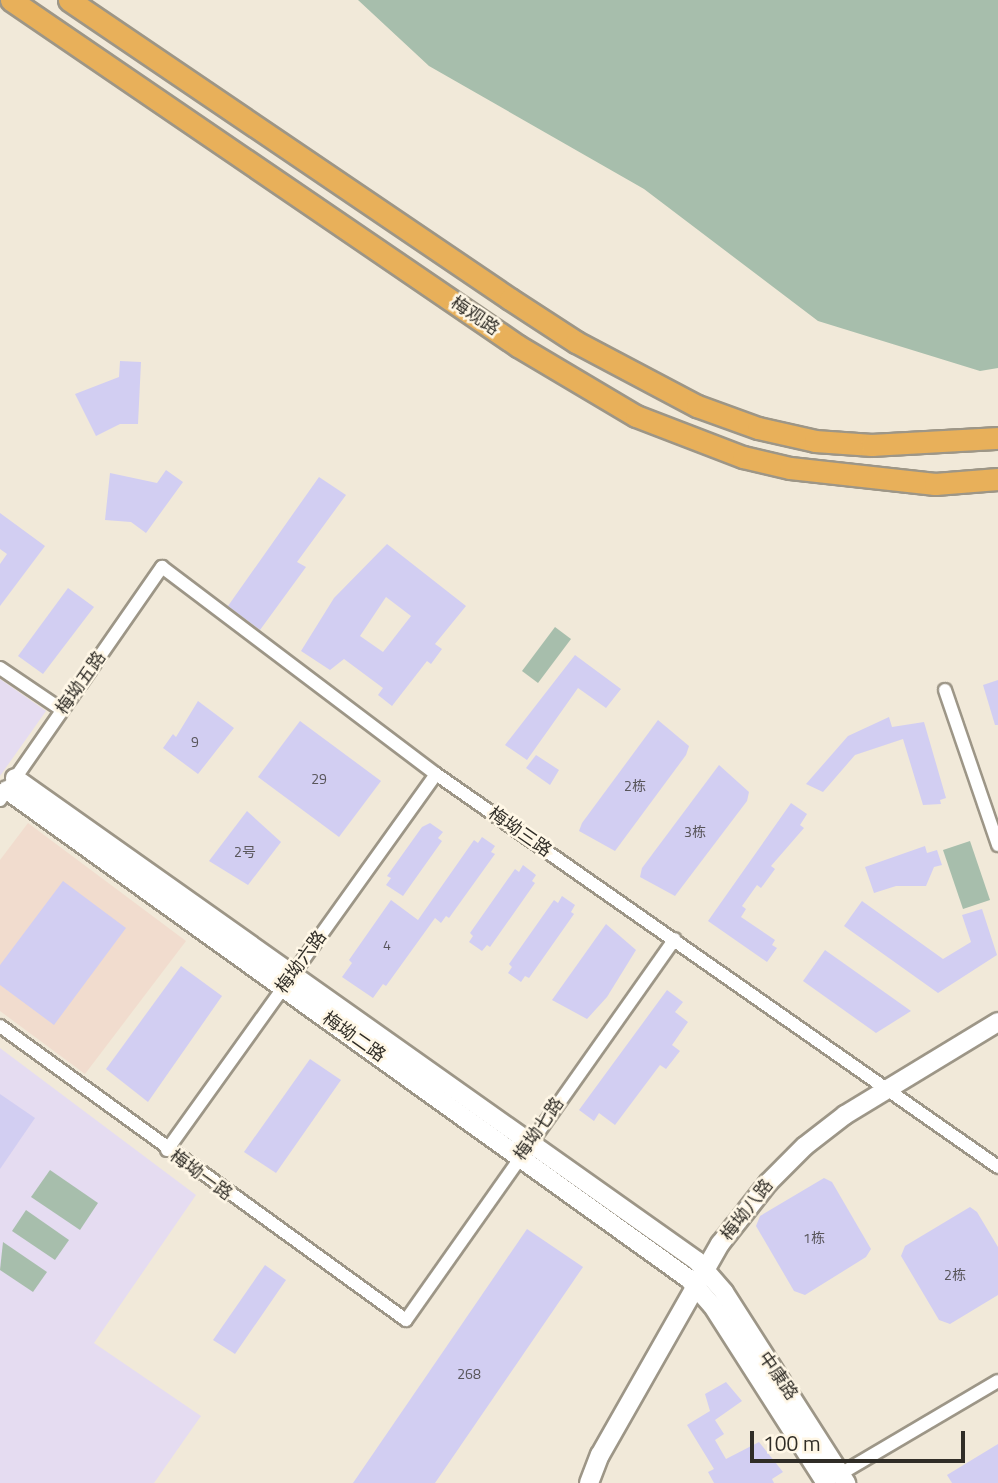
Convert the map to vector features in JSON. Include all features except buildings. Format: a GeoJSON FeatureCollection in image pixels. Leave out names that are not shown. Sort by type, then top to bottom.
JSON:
{"type":"FeatureCollection","features":[{"type":"Feature","properties":{"kind":"highway","name":"梅观路"},"geometry":{"type":"LineString","coordinates":[[11,0],[518,345],[636,416],[721,450],[790,468],[935,484],[998,479]]}},
{"type":"Feature","properties":{"kind":"highway","name":"梅观路"},"geometry":{"type":"LineString","coordinates":[[69,0],[521,307],[576,342],[697,406],[758,428],[815,441],[872,445],[998,438]]}},
{"type":"Feature","properties":{"kind":"street","name":"梅坳五路"},"geometry":{"type":"LineString","coordinates":[[8,789],[162,567]]}},
{"type":"Feature","properties":{"kind":"street","name":"梅坳三路"},"geometry":{"type":"LineString","coordinates":[[162,567],[436,774],[674,939],[884,1090],[909,1102],[998,1167]]}},
{"type":"Feature","properties":{"kind":"street"},"geometry":{"type":"LineString","coordinates":[[0,668],[62,710]]}},
{"type":"Feature","properties":{"kind":"street"},"geometry":{"type":"LineString","coordinates":[[946,690],[998,845]]}},
{"type":"Feature","properties":{"kind":"street","name":"梅坳六路"},"geometry":{"type":"LineString","coordinates":[[167,1150],[436,774]]}},
{"type":"Feature","properties":{"kind":"street","name":"梅坳二路"},"geometry":{"type":"LineString","coordinates":[[8,789],[287,980],[524,1150],[670,1263],[698,1289]]}},
{"type":"Feature","properties":{"kind":"street","name":"梅坳七路"},"geometry":{"type":"LineString","coordinates":[[406,1320],[674,939]]}},
{"type":"Feature","properties":{"kind":"street","name":"梅坳八路"},"geometry":{"type":"LineString","coordinates":[[589,1483],[600,1455],[698,1289],[720,1244],[783,1167],[845,1115],[998,1022]]}},
{"type":"Feature","properties":{"kind":"street","name":"梅坳一路"},"geometry":{"type":"LineString","coordinates":[[0,1026],[167,1150],[406,1320]]}},
{"type":"Feature","properties":{"kind":"street","name":"梅坳二路"},"geometry":{"type":"LineString","coordinates":[[524,1150],[707,1271]]}},
{"type":"Feature","properties":{"kind":"street","name":"中康路"},"geometry":{"type":"LineString","coordinates":[[707,1271],[837,1480]]}},
{"type":"Feature","properties":{"kind":"street","name":"中康路"},"geometry":{"type":"LineString","coordinates":[[698,1289],[837,1480]]}},
{"type":"Feature","properties":{"kind":"street"},"geometry":{"type":"LineString","coordinates":[[837,1480],[998,1381]]}},
{"type":"Feature","properties":{"kind":"shaded area"},"geometry":{"type":"Polygon","coordinates":[[[0,679],[46,711],[0,776],[0,679]]]}},
{"type":"Feature","properties":{"kind":"shaded area"},"geometry":{"type":"Polygon","coordinates":[[[28,823],[186,941],[85,1074],[0,1011],[0,860],[28,823]]]}},
{"type":"Feature","properties":{"kind":"shaded area"},"geometry":{"type":"Polygon","coordinates":[[[0,1048],[196,1195],[94,1343],[201,1416],[154,1483],[0,1483],[0,1048]]]}},
{"type":"Feature","properties":{"kind":"green space"},"geometry":{"type":"Polygon","coordinates":[[[358,0],[998,0],[998,368],[980,371],[818,321],[644,189],[429,66],[358,0]]]}},
{"type":"Feature","properties":{"kind":"green space"},"geometry":{"type":"Polygon","coordinates":[[[555,627],[571,639],[538,683],[522,671],[555,627]]]}},
{"type":"Feature","properties":{"kind":"green space"},"geometry":{"type":"Polygon","coordinates":[[[970,841],[990,900],[963,909],[943,850],[970,841]]]}},
{"type":"Feature","properties":{"kind":"green space"},"geometry":{"type":"Polygon","coordinates":[[[50,1170],[98,1203],[80,1230],[31,1197],[50,1170]]]}},
{"type":"Feature","properties":{"kind":"green space"},"geometry":{"type":"Polygon","coordinates":[[[26,1210],[69,1240],[55,1260],[12,1231],[26,1210]]]}},
{"type":"Feature","properties":{"kind":"green space"},"geometry":{"type":"Polygon","coordinates":[[[3,1242],[47,1272],[33,1292],[0,1270],[3,1242]]]}}]}
